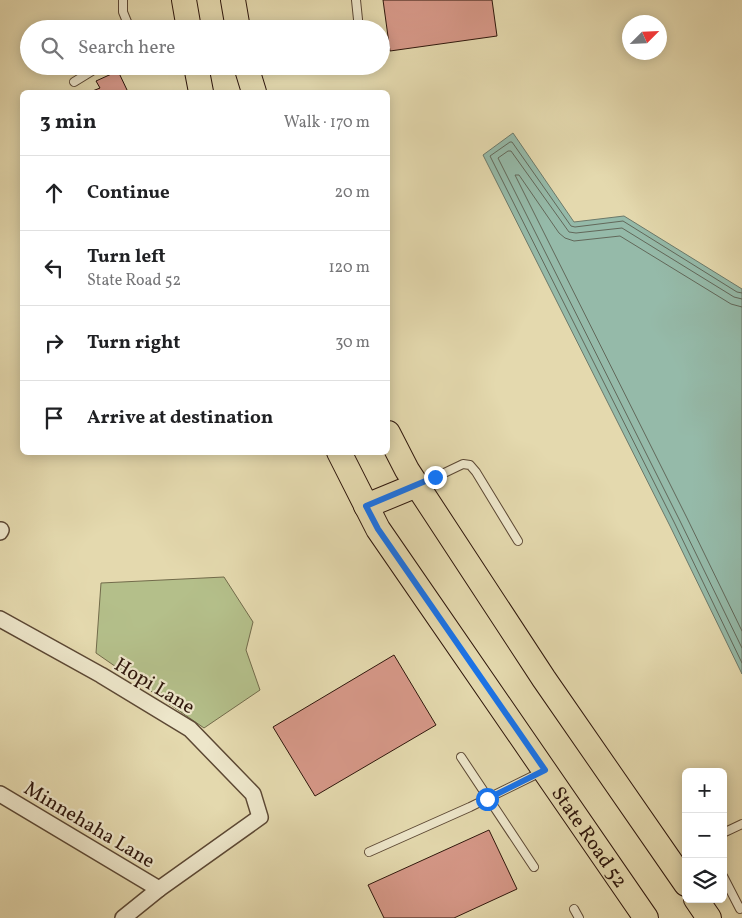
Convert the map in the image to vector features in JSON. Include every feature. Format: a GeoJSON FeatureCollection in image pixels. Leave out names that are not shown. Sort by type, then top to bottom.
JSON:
{"type":"FeatureCollection","features":[{"type":"Feature","properties":{"kind":"main road"},"geometry":{"type":"LineString","coordinates":[[233,0],[236,20]]}},
{"type":"Feature","properties":{"kind":"main road"},"geometry":{"type":"LineString","coordinates":[[198,75],[201,90]]}},
{"type":"Feature","properties":{"kind":"main road"},"geometry":{"type":"LineString","coordinates":[[249,75],[253,90]]}},
{"type":"Feature","properties":{"kind":"main road"},"geometry":{"type":"LineString","coordinates":[[390,437],[407,470],[544,679],[682,878]]}},
{"type":"Feature","properties":{"kind":"main road","name":"State Road 52"},"geometry":{"type":"LineString","coordinates":[[340,455],[378,529],[646,918]]}},
{"type":"Feature","properties":{"kind":"main road"},"geometry":{"type":"LineString","coordinates":[[366,506],[418,485]]}},
{"type":"Feature","properties":{"kind":"main road"},"geometry":{"type":"LineString","coordinates":[[702,903],[720,915]]}},
{"type":"Feature","properties":{"kind":"street","name":"Hopi Lane"},"geometry":{"type":"LineString","coordinates":[[0,619],[101,675],[190,729],[253,794],[260,817],[159,889]]}},
{"type":"Feature","properties":{"kind":"street","name":"Minnehaha Lane"},"geometry":{"type":"LineString","coordinates":[[0,794],[159,889]]}},
{"type":"Feature","properties":{"kind":"street"},"geometry":{"type":"LineString","coordinates":[[123,918],[159,889]]}},
{"type":"Feature","properties":{"kind":"lane"},"geometry":{"type":"LineString","coordinates":[[123,0],[123,12],[126,20]]}},
{"type":"Feature","properties":{"kind":"lane"},"geometry":{"type":"LineString","coordinates":[[356,0],[358,20]]}},
{"type":"Feature","properties":{"kind":"lane"},"geometry":{"type":"LineString","coordinates":[[74,82],[85,75]]}},
{"type":"Feature","properties":{"kind":"lane"},"geometry":{"type":"LineString","coordinates":[[418,485],[463,464],[470,465],[518,541]]}},
{"type":"Feature","properties":{"kind":"lane"},"geometry":{"type":"LineString","coordinates":[[461,757],[487,799],[534,867]]}},
{"type":"Feature","properties":{"kind":"lane"},"geometry":{"type":"LineString","coordinates":[[369,852],[487,799],[545,770]]}},
{"type":"Feature","properties":{"kind":"lane"},"geometry":{"type":"LineString","coordinates":[[727,831],[742,824]]}},
{"type":"Feature","properties":{"kind":"lane"},"geometry":{"type":"LineString","coordinates":[[720,915],[741,909],[727,883]]}},
{"type":"Feature","properties":{"kind":"lane"},"geometry":{"type":"LineString","coordinates":[[574,909],[579,918]]}},
{"type":"Feature","properties":{"kind":"green space"},"geometry":{"type":"Polygon","coordinates":[[[224,577],[253,622],[246,650],[260,690],[204,728],[96,653],[101,583],[224,577]]]}},
{"type":"Feature","properties":{"kind":"water"},"geometry":{"type":"Polygon","coordinates":[[[513,133],[574,222],[624,216],[742,289],[742,674],[670,526],[483,155],[513,133]]]}},
{"type":"Feature","properties":{"kind":"building"},"geometry":{"type":"Polygon","coordinates":[[[383,0],[492,0],[497,36],[390,51],[390,20],[386,20],[383,0]]]}},
{"type":"Feature","properties":{"kind":"building"},"geometry":{"type":"Polygon","coordinates":[[[109,75],[120,75],[127,90],[95,90],[100,88],[96,81],[109,75]]]}},
{"type":"Feature","properties":{"kind":"building"},"geometry":{"type":"Polygon","coordinates":[[[394,655],[436,725],[315,796],[273,727],[394,655]]]}},
{"type":"Feature","properties":{"kind":"building"},"geometry":{"type":"Polygon","coordinates":[[[489,830],[517,889],[454,918],[384,918],[368,885],[489,830]]]}},
{"type":"Feature","properties":{"kind":"route"},"geometry":{"type":"LineString","coordinates":[[435,477],[366,506],[378,529],[545,770],[487,799]]}}]}
